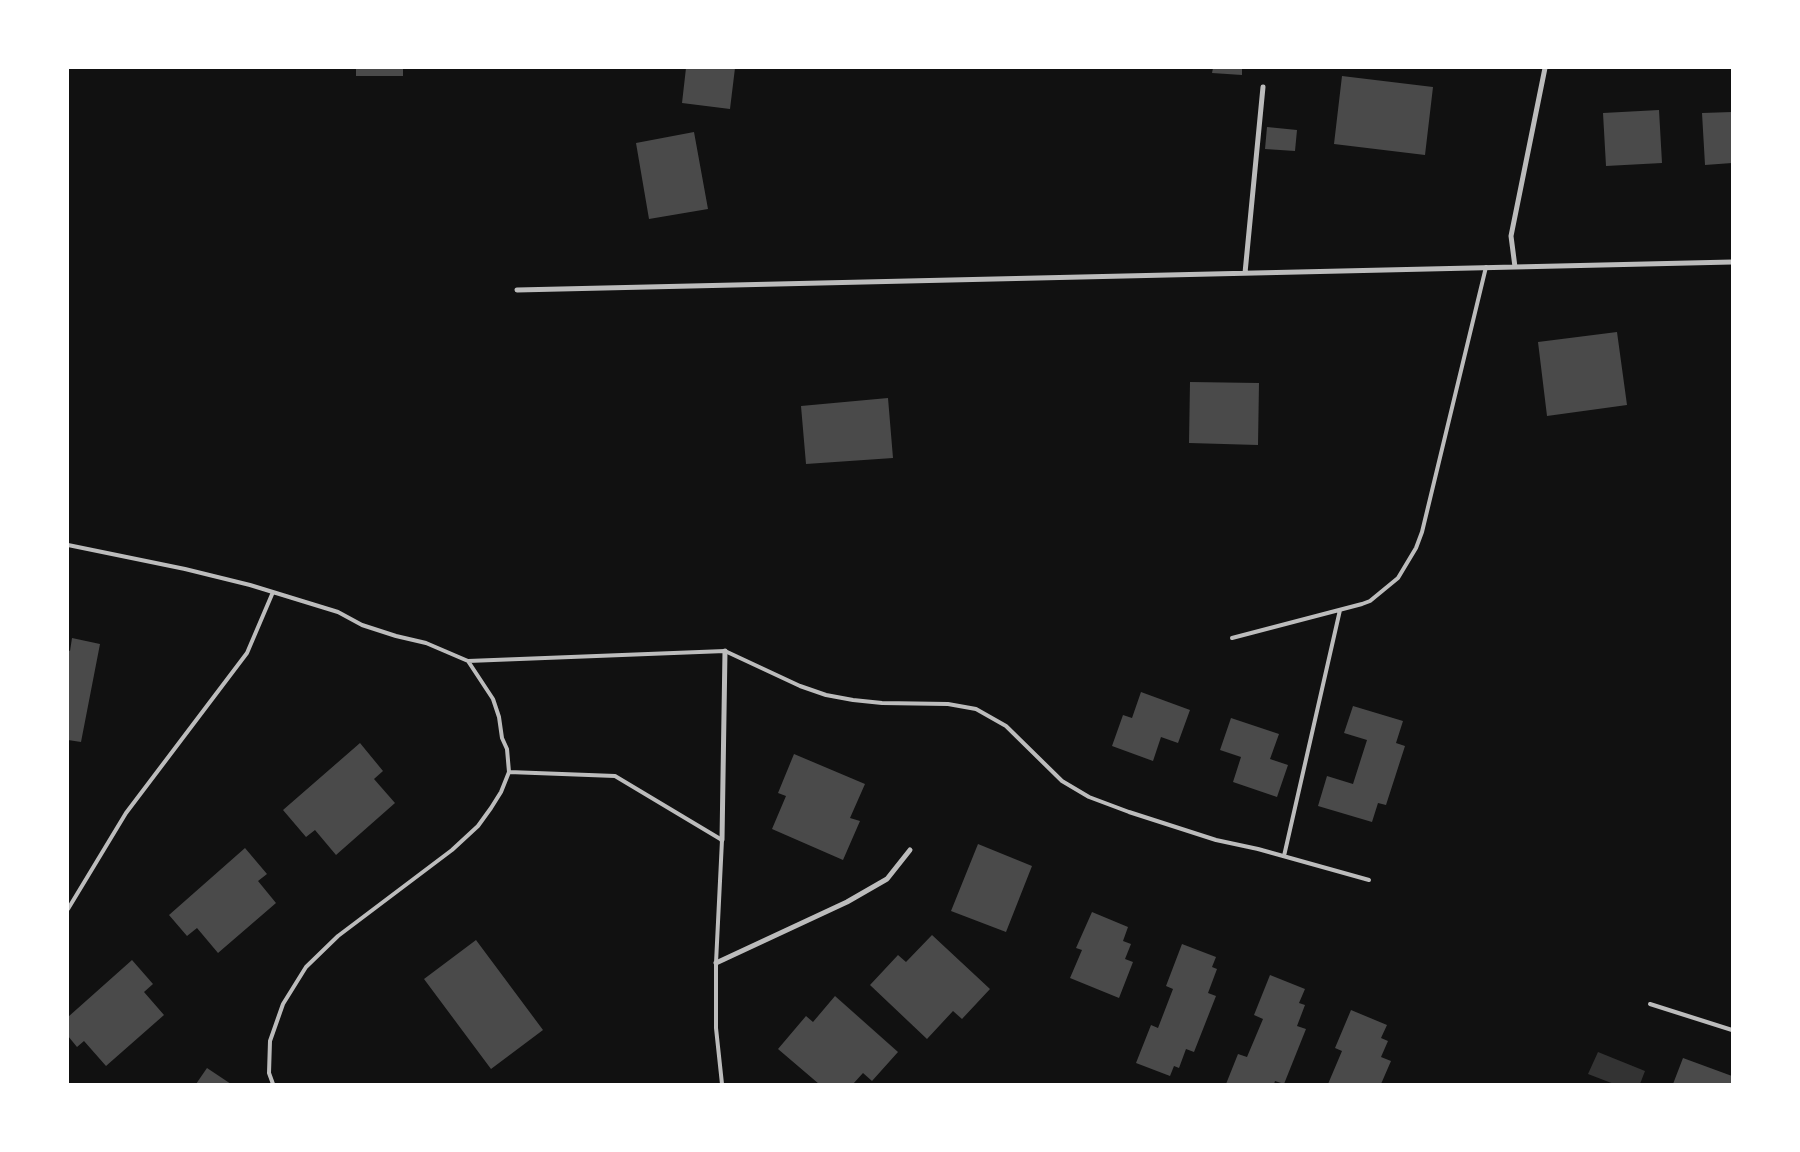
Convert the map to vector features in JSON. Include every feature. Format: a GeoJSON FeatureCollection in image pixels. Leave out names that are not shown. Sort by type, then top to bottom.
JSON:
{"type":"FeatureCollection","features":[{"type":"Feature","properties":{"kind":"street"},"geometry":{"type":"LineString","coordinates":[[1515,267],[1511,236],[1545,68]]}},
{"type":"Feature","properties":{"kind":"street"},"geometry":{"type":"LineString","coordinates":[[1245,273],[1263,87]]}},
{"type":"Feature","properties":{"kind":"street"},"geometry":{"type":"LineString","coordinates":[[517,290],[1732,262]]}},
{"type":"Feature","properties":{"kind":"street"},"geometry":{"type":"LineString","coordinates":[[722,840],[725,651]]}},
{"type":"Feature","properties":{"kind":"street"},"geometry":{"type":"LineString","coordinates":[[716,963],[848,902],[886,879],[910,850]]}},
{"type":"Feature","properties":{"kind":"lane"},"geometry":{"type":"LineString","coordinates":[[1232,638],[1362,604],[1384,591],[1398,578],[1416,548],[1422,532],[1486,267]]}},
{"type":"Feature","properties":{"kind":"lane"},"geometry":{"type":"LineString","coordinates":[[68,545],[185,569],[273,592],[338,612],[362,624],[396,636],[426,643],[468,661],[725,651],[800,686],[826,694],[853,700],[882,703],[948,704],[976,708],[1006,726],[1062,781],[1089,797],[1216,840],[1284,856],[1369,880]]}},
{"type":"Feature","properties":{"kind":"lane"},"geometry":{"type":"LineString","coordinates":[[68,909],[126,813],[246,653],[273,592]]}},
{"type":"Feature","properties":{"kind":"lane"},"geometry":{"type":"LineString","coordinates":[[1284,856],[1340,610]]}},
{"type":"Feature","properties":{"kind":"lane"},"geometry":{"type":"LineString","coordinates":[[273,1084],[269,1072],[270,1041],[283,1004],[306,967],[338,936],[452,850],[478,826],[501,792],[509,772],[507,749],[502,738],[499,717],[493,699],[468,661]]}},
{"type":"Feature","properties":{"kind":"lane"},"geometry":{"type":"LineString","coordinates":[[509,772],[615,776],[722,840],[716,963],[716,1028],[722,1084]]}},
{"type":"Feature","properties":{"kind":"lane"},"geometry":{"type":"LineString","coordinates":[[1650,1004],[1732,1030]]}},
{"type":"Feature","properties":{"kind":"shaded area"},"geometry":{"type":"Polygon","coordinates":[[[1598,1052],[1645,1071],[1640,1084],[1614,1084],[1588,1074],[1598,1052]]]}},
{"type":"Feature","properties":{"kind":"building"},"geometry":{"type":"Polygon","coordinates":[[[356,68],[403,68],[403,76],[356,76],[356,68]]]}},
{"type":"Feature","properties":{"kind":"building"},"geometry":{"type":"Polygon","coordinates":[[[686,68],[735,68],[730,109],[682,103],[686,68]]]}},
{"type":"Feature","properties":{"kind":"building"},"geometry":{"type":"Polygon","coordinates":[[[1213,68],[1242,68],[1242,75],[1212,73],[1213,68]]]}},
{"type":"Feature","properties":{"kind":"building"},"geometry":{"type":"Polygon","coordinates":[[[1342,76],[1433,87],[1425,155],[1334,144],[1342,76]]]}},
{"type":"Feature","properties":{"kind":"building"},"geometry":{"type":"Polygon","coordinates":[[[1659,110],[1662,163],[1606,166],[1603,113],[1659,110]]]}},
{"type":"Feature","properties":{"kind":"building"},"geometry":{"type":"Polygon","coordinates":[[[1732,112],[1732,163],[1705,165],[1702,113],[1732,112]]]}},
{"type":"Feature","properties":{"kind":"building"},"geometry":{"type":"Polygon","coordinates":[[[1267,127],[1297,130],[1295,151],[1265,149],[1267,127]]]}},
{"type":"Feature","properties":{"kind":"building"},"geometry":{"type":"Polygon","coordinates":[[[694,132],[708,209],[649,219],[636,143],[694,132]]]}},
{"type":"Feature","properties":{"kind":"building"},"geometry":{"type":"Polygon","coordinates":[[[1617,332],[1627,405],[1547,416],[1538,342],[1617,332]]]}},
{"type":"Feature","properties":{"kind":"building"},"geometry":{"type":"Polygon","coordinates":[[[1190,382],[1259,383],[1258,445],[1189,443],[1190,382]]]}},
{"type":"Feature","properties":{"kind":"building"},"geometry":{"type":"Polygon","coordinates":[[[888,398],[893,458],[806,464],[801,406],[888,398]]]}},
{"type":"Feature","properties":{"kind":"building"},"geometry":{"type":"Polygon","coordinates":[[[72,638],[100,644],[81,742],[68,740],[68,650],[70,651],[72,638]]]}},
{"type":"Feature","properties":{"kind":"building"},"geometry":{"type":"Polygon","coordinates":[[[1141,692],[1190,710],[1178,743],[1161,737],[1153,761],[1112,746],[1123,715],[1132,718],[1141,692]]]}},
{"type":"Feature","properties":{"kind":"building"},"geometry":{"type":"Polygon","coordinates":[[[1353,706],[1403,721],[1396,743],[1405,746],[1386,805],[1378,803],[1372,822],[1318,806],[1327,776],[1353,784],[1367,740],[1344,733],[1353,706]]]}},
{"type":"Feature","properties":{"kind":"building"},"geometry":{"type":"Polygon","coordinates":[[[1231,718],[1279,734],[1270,759],[1288,765],[1277,797],[1233,782],[1241,757],[1220,750],[1231,718]]]}},
{"type":"Feature","properties":{"kind":"building"},"geometry":{"type":"Polygon","coordinates":[[[360,743],[383,771],[374,779],[395,803],[336,855],[315,830],[306,837],[283,810],[360,743]]]}},
{"type":"Feature","properties":{"kind":"building"},"geometry":{"type":"Polygon","coordinates":[[[794,754],[865,784],[850,818],[860,821],[843,860],[772,829],[786,796],[778,793],[794,754]]]}},
{"type":"Feature","properties":{"kind":"building"},"geometry":{"type":"Polygon","coordinates":[[[978,844],[1032,866],[1006,932],[951,911],[978,844]]]}},
{"type":"Feature","properties":{"kind":"building"},"geometry":{"type":"Polygon","coordinates":[[[245,848],[267,874],[258,881],[276,903],[218,953],[197,928],[187,936],[169,915],[245,848]]]}},
{"type":"Feature","properties":{"kind":"building"},"geometry":{"type":"Polygon","coordinates":[[[1092,912],[1128,927],[1123,941],[1131,944],[1125,959],[1133,962],[1119,998],[1070,978],[1082,950],[1076,948],[1092,912]]]}},
{"type":"Feature","properties":{"kind":"building"},"geometry":{"type":"Polygon","coordinates":[[[932,935],[990,989],[962,1019],[953,1011],[927,1039],[870,985],[898,955],[906,962],[932,935]]]}},
{"type":"Feature","properties":{"kind":"building"},"geometry":{"type":"Polygon","coordinates":[[[476,940],[543,1030],[491,1069],[424,979],[476,940]]]}},
{"type":"Feature","properties":{"kind":"building"},"geometry":{"type":"Polygon","coordinates":[[[1182,944],[1216,957],[1212,967],[1217,969],[1208,993],[1216,996],[1194,1052],[1186,1049],[1179,1068],[1174,1066],[1170,1076],[1136,1063],[1151,1025],[1158,1028],[1173,989],[1166,986],[1182,944]]]}},
{"type":"Feature","properties":{"kind":"building"},"geometry":{"type":"Polygon","coordinates":[[[132,960],[153,984],[144,992],[164,1015],[106,1066],[84,1041],[77,1047],[68,1036],[68,1017],[132,960]]]}},
{"type":"Feature","properties":{"kind":"building"},"geometry":{"type":"Polygon","coordinates":[[[1270,975],[1305,989],[1299,1003],[1305,1005],[1297,1026],[1306,1029],[1284,1084],[1275,1081],[1274,1084],[1226,1084],[1238,1054],[1247,1057],[1263,1019],[1254,1015],[1270,975]]]}},
{"type":"Feature","properties":{"kind":"building"},"geometry":{"type":"Polygon","coordinates":[[[835,996],[898,1052],[872,1081],[863,1073],[853,1084],[819,1084],[778,1049],[806,1016],[813,1022],[835,996]]]}},
{"type":"Feature","properties":{"kind":"building"},"geometry":{"type":"Polygon","coordinates":[[[1351,1010],[1387,1025],[1381,1038],[1388,1041],[1381,1057],[1391,1061],[1381,1084],[1328,1084],[1342,1051],[1335,1048],[1351,1010]]]}},
{"type":"Feature","properties":{"kind":"building"},"geometry":{"type":"Polygon","coordinates":[[[1683,1058],[1732,1076],[1732,1084],[1673,1084],[1683,1058]]]}},
{"type":"Feature","properties":{"kind":"building"},"geometry":{"type":"Polygon","coordinates":[[[207,1068],[231,1084],[196,1084],[207,1068]]]}}]}
